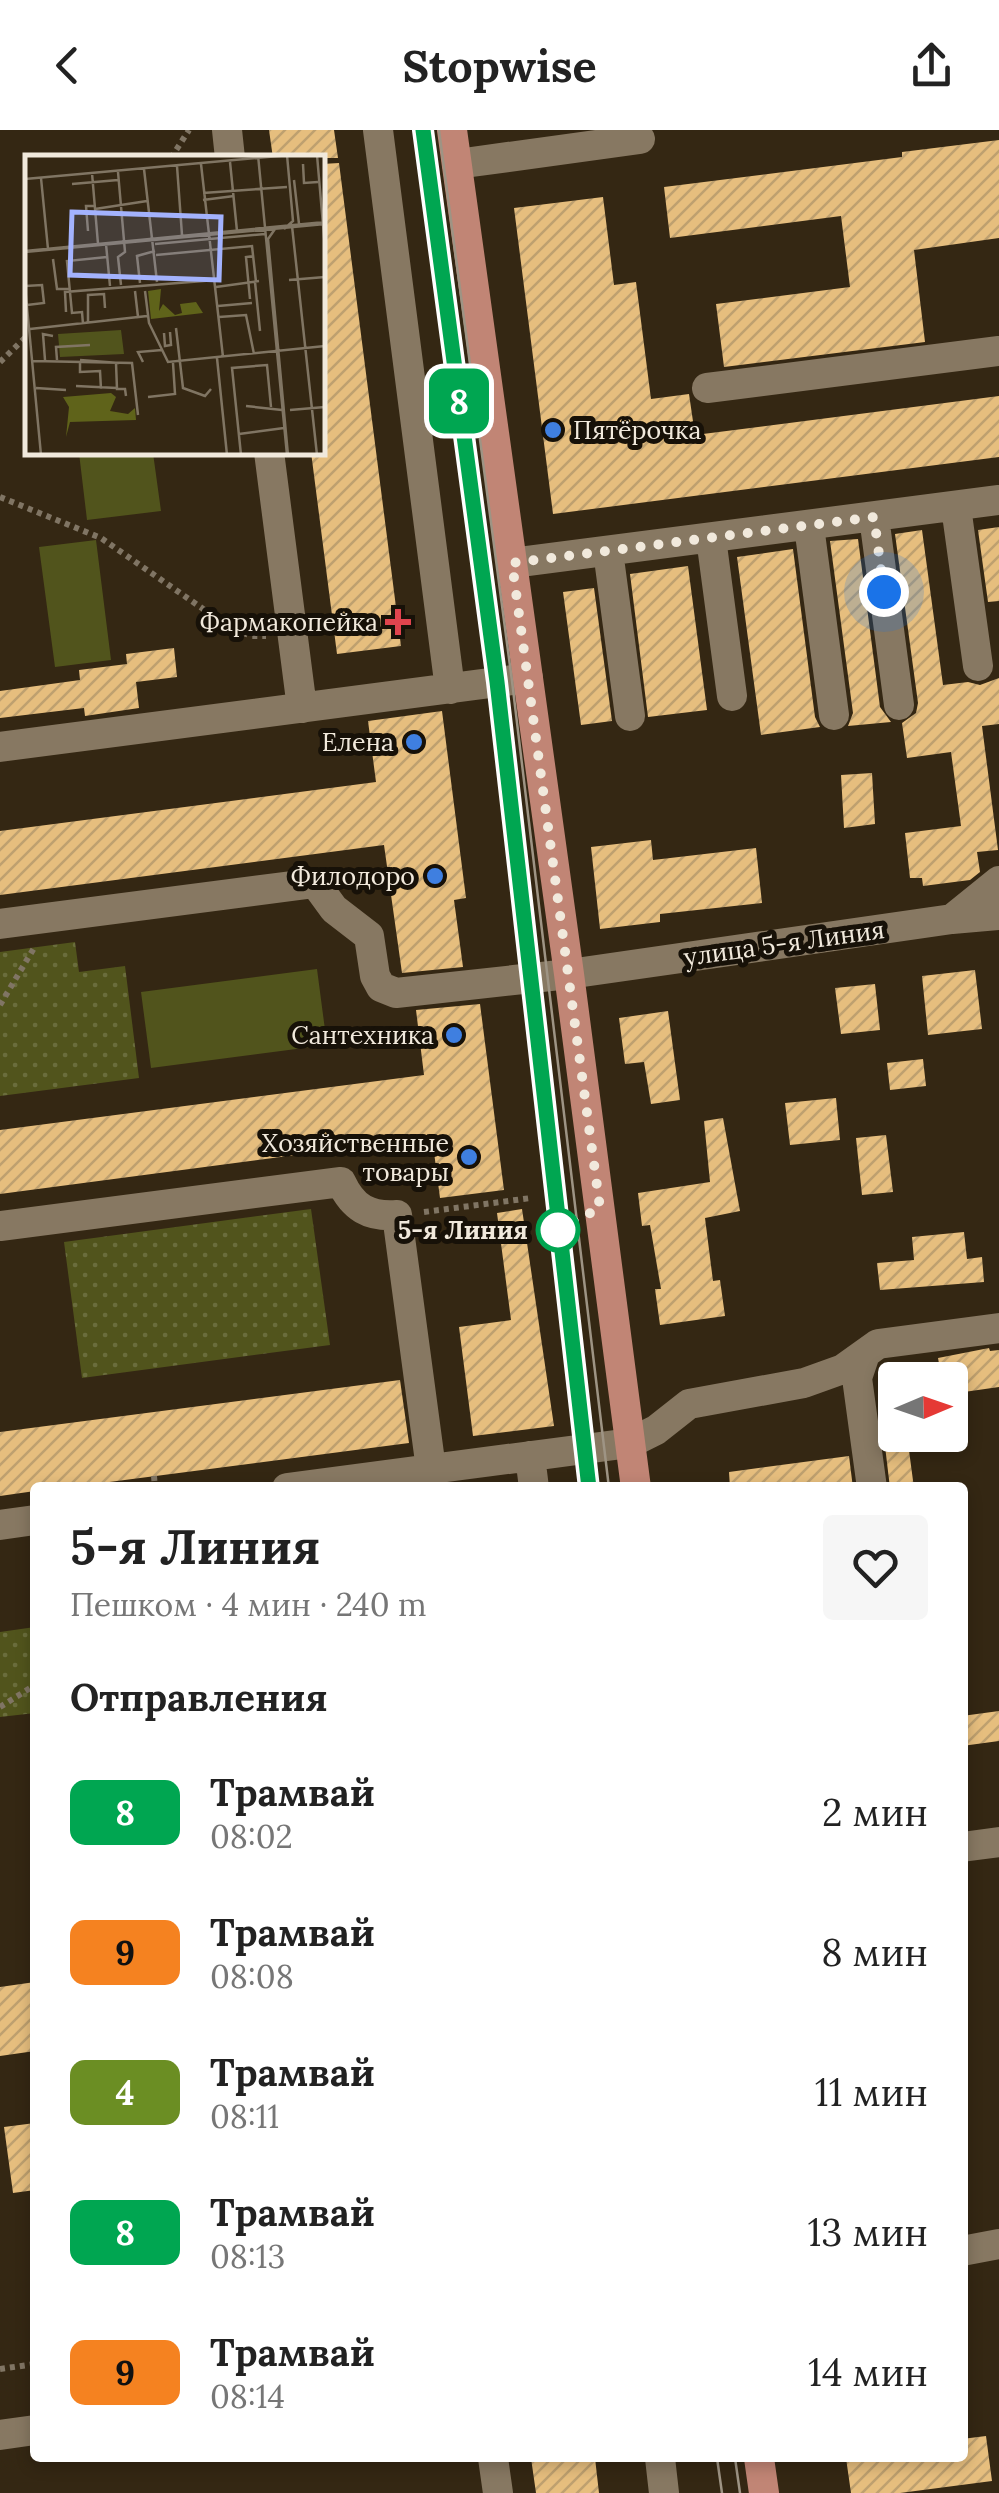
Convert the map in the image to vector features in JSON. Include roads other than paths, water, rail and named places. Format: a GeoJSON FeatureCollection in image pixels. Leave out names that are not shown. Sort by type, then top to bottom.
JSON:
{"type":"FeatureCollection","features":[{"type":"Feature","properties":{"kind":"main road"},"geometry":{"type":"LineString","coordinates":[[452,130],[635,1482]]}},
{"type":"Feature","properties":{"kind":"main road"},"geometry":{"type":"LineString","coordinates":[[760,2462],[764,2493]]}},
{"type":"Feature","properties":{"kind":"street"},"geometry":{"type":"LineString","coordinates":[[227,130],[230,155]]}},
{"type":"Feature","properties":{"kind":"street"},"geometry":{"type":"LineString","coordinates":[[378,130],[450,689]]}},
{"type":"Feature","properties":{"kind":"street"},"geometry":{"type":"LineString","coordinates":[[457,164],[640,139]]}},
{"type":"Feature","properties":{"kind":"street"},"geometry":{"type":"LineString","coordinates":[[707,388],[999,351]]}},
{"type":"Feature","properties":{"kind":"street"},"geometry":{"type":"LineString","coordinates":[[269,455],[302,708]]}},
{"type":"Feature","properties":{"kind":"street"},"geometry":{"type":"LineString","coordinates":[[512,563],[999,500]]}},
{"type":"Feature","properties":{"kind":"street"},"geometry":{"type":"LineString","coordinates":[[956,507],[978,666]]}},
{"type":"Feature","properties":{"kind":"street"},"geometry":{"type":"LineString","coordinates":[[874,517],[899,705]]}},
{"type":"Feature","properties":{"kind":"street"},"geometry":{"type":"LineString","coordinates":[[809,526],[834,715]]}},
{"type":"Feature","properties":{"kind":"street"},"geometry":{"type":"LineString","coordinates":[[711,538],[732,696]]}},
{"type":"Feature","properties":{"kind":"street"},"geometry":{"type":"LineString","coordinates":[[608,551],[630,716]]}},
{"type":"Feature","properties":{"kind":"street"},"geometry":{"type":"LineString","coordinates":[[0,747],[528,678]]}},
{"type":"Feature","properties":{"kind":"street"},"geometry":{"type":"LineString","coordinates":[[952,919],[999,881]]}},
{"type":"Feature","properties":{"kind":"street","name":"улица 5-я Линия"},"geometry":{"type":"LineString","coordinates":[[0,924],[315,883],[334,908],[369,936],[380,988],[396,993],[569,974],[952,919],[999,916]]}},
{"type":"Feature","properties":{"kind":"street"},"geometry":{"type":"LineString","coordinates":[[0,1226],[341,1182],[349,1198],[362,1210],[380,1216],[398,1215],[431,1469]]}},
{"type":"Feature","properties":{"kind":"street"},"geometry":{"type":"LineString","coordinates":[[367,1482],[431,1469],[630,1443],[656,1430],[689,1404],[804,1383],[843,1369],[878,1344],[999,1328]]}},
{"type":"Feature","properties":{"kind":"street"},"geometry":{"type":"LineString","coordinates":[[864,1357],[857,1378],[871,1482]]}},
{"type":"Feature","properties":{"kind":"street"},"geometry":{"type":"LineString","coordinates":[[530,1456],[533,1482]]}},
{"type":"Feature","properties":{"kind":"street"},"geometry":{"type":"LineString","coordinates":[[0,1525],[30,1521]]}},
{"type":"Feature","properties":{"kind":"street"},"geometry":{"type":"LineString","coordinates":[[968,1846],[999,1842]]}},
{"type":"Feature","properties":{"kind":"street"},"geometry":{"type":"LineString","coordinates":[[968,2250],[999,2244]]}},
{"type":"Feature","properties":{"kind":"street"},"geometry":{"type":"LineString","coordinates":[[0,2435],[30,2431]]}},
{"type":"Feature","properties":{"kind":"street"},"geometry":{"type":"LineString","coordinates":[[494,2462],[498,2493]]}},
{"type":"Feature","properties":{"kind":"street"},"geometry":{"type":"LineString","coordinates":[[660,2462],[664,2493]]}},
{"type":"Feature","properties":{"kind":"tram line"},"geometry":{"type":"LineString","coordinates":[[423,130],[497,683],[588,1482]]}},
{"type":"Feature","properties":{"kind":"tram line","name":"8"},"geometry":{"type":"LineString","coordinates":[[423,130],[497,682],[588,1482]]}},
{"type":"Feature","properties":{"kind":"tram line"},"geometry":{"type":"LineString","coordinates":[[439,130],[512,681],[608,1482]]}},
{"type":"Feature","properties":{"kind":"tram line"},"geometry":{"type":"LineString","coordinates":[[718,2462],[722,2493]]}},
{"type":"Feature","properties":{"kind":"tram line"},"geometry":{"type":"LineString","coordinates":[[736,2462],[740,2493]]}},
{"type":"Feature","properties":{"kind":"place","name":"Пятёрочка"},"geometry":{"type":"Point","coordinates":[553,430]}},
{"type":"Feature","properties":{"kind":"place","name":"Фармакопейка"},"geometry":{"type":"Point","coordinates":[398,622]}},
{"type":"Feature","properties":{"kind":"place","name":"Елена"},"geometry":{"type":"Point","coordinates":[414,742]}},
{"type":"Feature","properties":{"kind":"place","name":"Филодоро"},"geometry":{"type":"Point","coordinates":[435,876]}},
{"type":"Feature","properties":{"kind":"place","name":"Сантехника"},"geometry":{"type":"Point","coordinates":[454,1035]}},
{"type":"Feature","properties":{"kind":"place","name":"Хозяйственные товары"},"geometry":{"type":"Point","coordinates":[469,1157]}},
{"type":"Feature","properties":{"kind":"place","name":"5-я Линия"},"geometry":{"type":"Point","coordinates":[558,1230]}}]}
